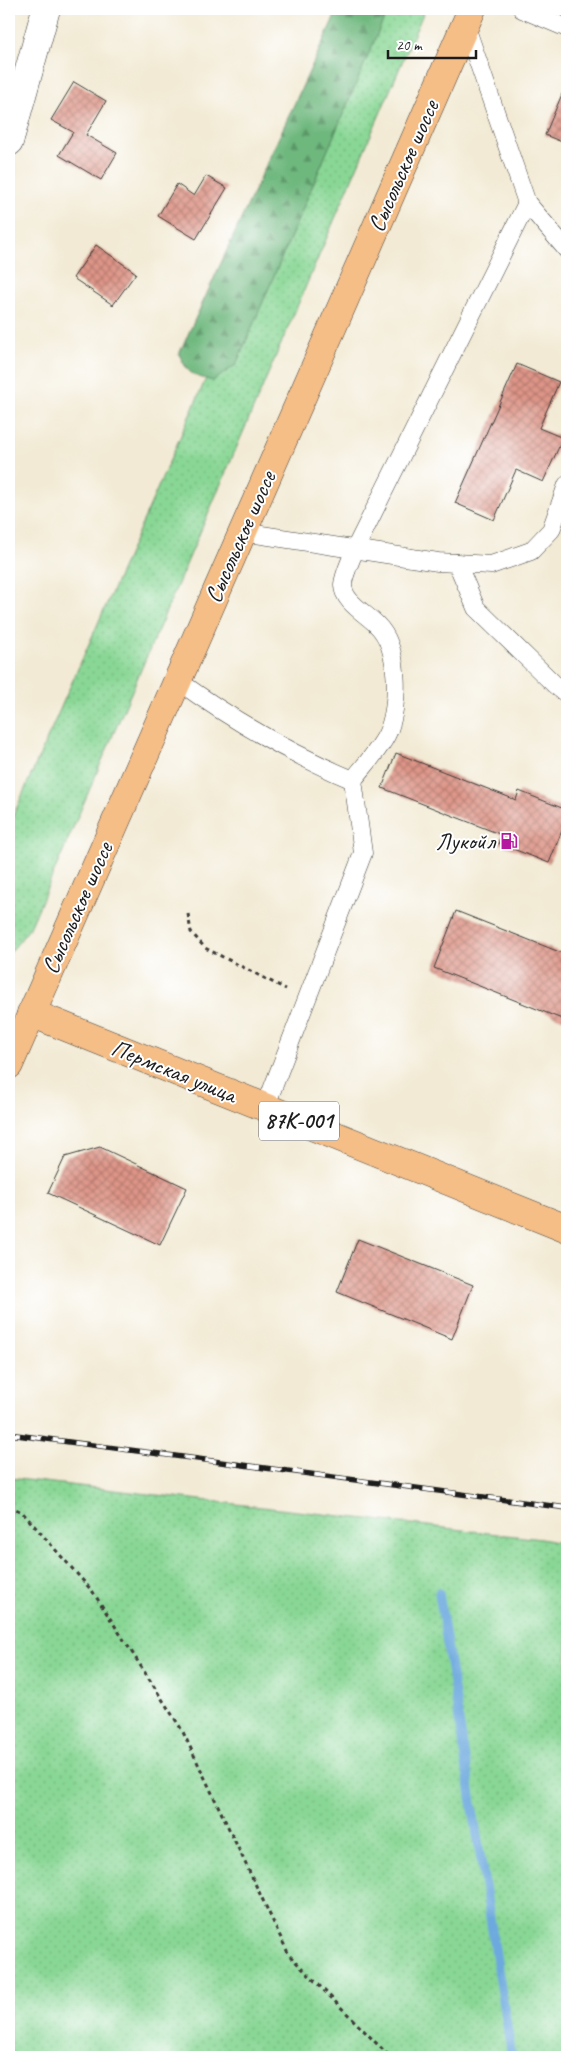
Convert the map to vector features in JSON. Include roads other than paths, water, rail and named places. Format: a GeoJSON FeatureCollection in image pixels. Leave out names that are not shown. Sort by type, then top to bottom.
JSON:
{"type":"FeatureCollection","features":[{"type":"Feature","properties":{"kind":"main road","name":"Сысольское шоссе"},"geometry":{"type":"LineString","coordinates":[[9,1065],[469,16]]}},
{"type":"Feature","properties":{"kind":"main road","name":"Пермская улица"},"geometry":{"type":"LineString","coordinates":[[31,1013],[567,1229]]}},
{"type":"Feature","properties":{"kind":"street"},"geometry":{"type":"LineString","coordinates":[[9,142],[46,9]]}},
{"type":"Feature","properties":{"kind":"lane"},"geometry":{"type":"LineString","coordinates":[[522,9],[567,28]]}},
{"type":"Feature","properties":{"kind":"lane"},"geometry":{"type":"LineString","coordinates":[[469,16],[527,202],[567,250]]}},
{"type":"Feature","properties":{"kind":"lane"},"geometry":{"type":"LineString","coordinates":[[265,1108],[363,853],[353,780],[387,735],[394,711],[396,684],[392,653],[379,626],[349,600],[343,586],[355,549],[527,202]]}},
{"type":"Feature","properties":{"kind":"lane"},"geometry":{"type":"LineString","coordinates":[[242,532],[457,563],[491,565],[530,551],[551,530],[567,485]]}},
{"type":"Feature","properties":{"kind":"lane"},"geometry":{"type":"LineString","coordinates":[[457,563],[476,608],[554,684],[567,694]]}},
{"type":"Feature","properties":{"kind":"lane"},"geometry":{"type":"LineString","coordinates":[[177,680],[234,719],[315,764],[353,780]]}},
{"type":"Feature","properties":{"kind":"waterway"},"geometry":{"type":"LineString","coordinates":[[439,1593],[512,2057]]}},
{"type":"Feature","properties":{"kind":"railway"},"geometry":{"type":"LineString","coordinates":[[9,1434],[567,1508]]}},
{"type":"Feature","properties":{"kind":"place","name":"Лукойл"},"geometry":{"type":"Point","coordinates":[509,841]}}]}
